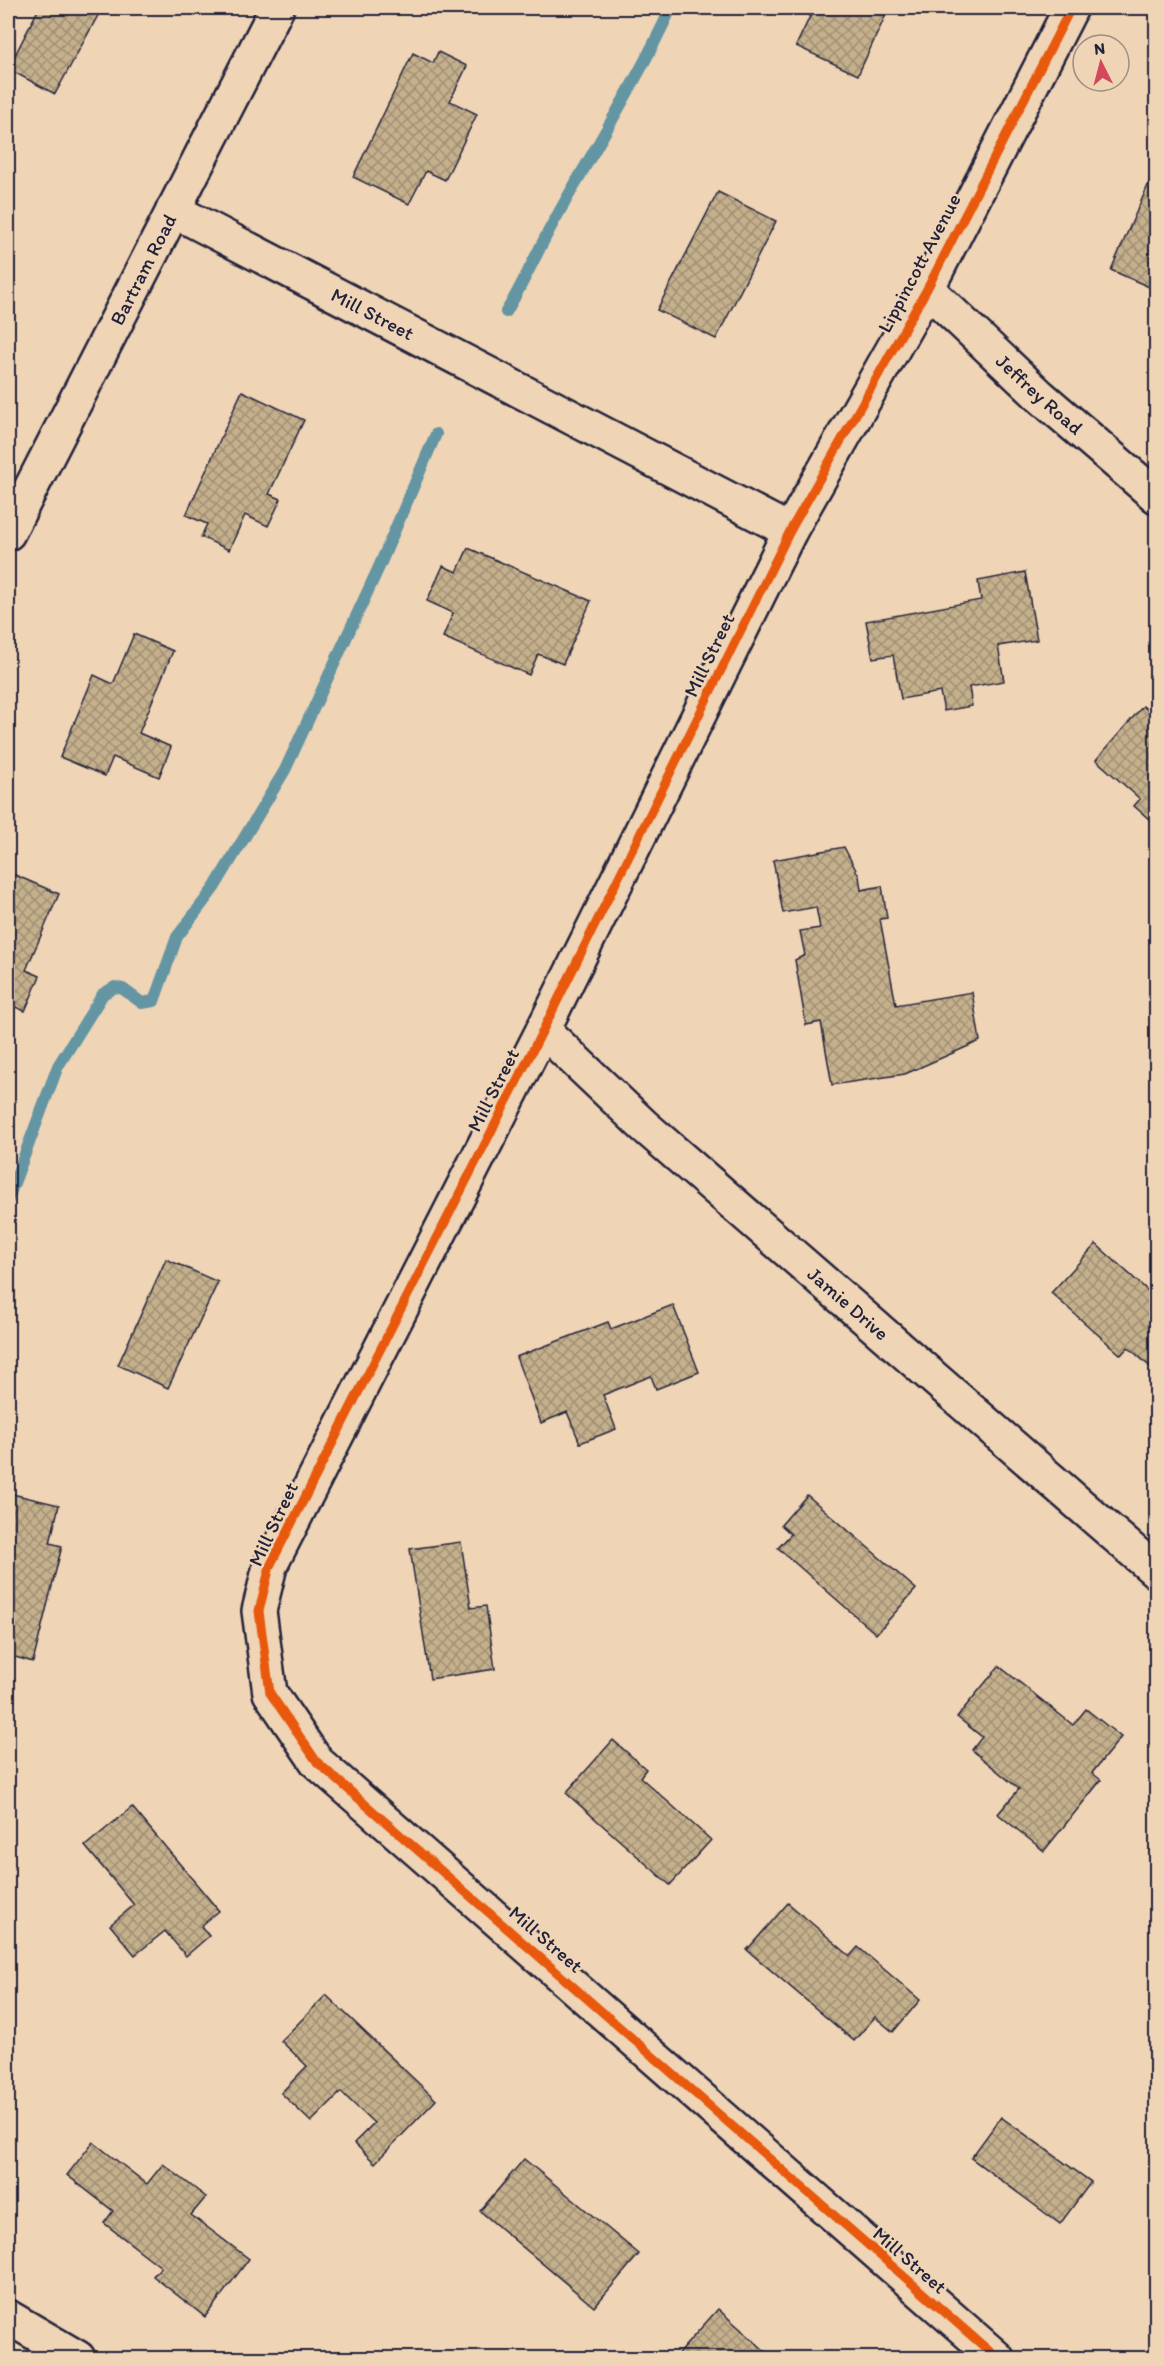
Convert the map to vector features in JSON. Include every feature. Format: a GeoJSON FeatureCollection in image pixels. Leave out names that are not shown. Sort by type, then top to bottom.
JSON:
{"type":"FeatureCollection","features":[{"type":"Feature","properties":{"kind":"street","name":"Bartram Road"},"geometry":{"type":"LineString","coordinates":[[8,532],[277,8]]}},
{"type":"Feature","properties":{"kind":"street","name":"Lippincott Avenue"},"geometry":{"type":"LineString","coordinates":[[790,531],[927,289],[1071,8]]}},
{"type":"Feature","properties":{"kind":"street","name":"Mill Street"},"geometry":{"type":"LineString","coordinates":[[173,210],[790,531],[543,1030],[270,1566],[259,1611],[270,1694],[317,1762],[997,2358]]}},
{"type":"Feature","properties":{"kind":"street","name":"Jeffrey Road"},"geometry":{"type":"LineString","coordinates":[[927,289],[1040,396],[1156,496]]}},
{"type":"Feature","properties":{"kind":"street","name":"Jamie Drive"},"geometry":{"type":"LineString","coordinates":[[543,1030],[643,1125],[1156,1571]]}},
{"type":"Feature","properties":{"kind":"street"},"geometry":{"type":"LineString","coordinates":[[8,2317],[78,2358]]}},
{"type":"Feature","properties":{"kind":"building"},"geometry":{"type":"Polygon","coordinates":[[[39,8],[102,8],[55,94],[8,69],[39,8]]]}},
{"type":"Feature","properties":{"kind":"building"},"geometry":{"type":"Polygon","coordinates":[[[814,8],[889,8],[858,75],[796,46],[814,8]]]}},
{"type":"Feature","properties":{"kind":"building"},"geometry":{"type":"Polygon","coordinates":[[[438,52],[467,66],[450,101],[477,114],[445,180],[426,171],[409,204],[353,177],[413,53],[433,63],[438,52]]]}},
{"type":"Feature","properties":{"kind":"building"},"geometry":{"type":"Polygon","coordinates":[[[1156,167],[1156,290],[1111,270],[1156,167]]]}},
{"type":"Feature","properties":{"kind":"building"},"geometry":{"type":"Polygon","coordinates":[[[718,192],[776,221],[716,339],[657,310],[718,192]]]}},
{"type":"Feature","properties":{"kind":"building"},"geometry":{"type":"Polygon","coordinates":[[[242,391],[304,420],[269,494],[281,499],[268,526],[245,515],[229,550],[201,537],[207,524],[186,515],[242,391]]]}},
{"type":"Feature","properties":{"kind":"building"},"geometry":{"type":"Polygon","coordinates":[[[468,548],[591,601],[563,664],[538,654],[529,675],[443,637],[453,613],[427,601],[443,566],[457,572],[468,548]]]}},
{"type":"Feature","properties":{"kind":"building"},"geometry":{"type":"Polygon","coordinates":[[[1025,572],[1037,640],[998,646],[1004,681],[969,687],[972,706],[944,711],[940,692],[901,699],[893,655],[873,658],[866,621],[981,600],[978,581],[1025,572]]]}},
{"type":"Feature","properties":{"kind":"building"},"geometry":{"type":"Polygon","coordinates":[[[134,634],[173,651],[139,733],[171,747],[159,777],[113,757],[105,776],[60,757],[94,675],[113,684],[134,634]]]}},
{"type":"Feature","properties":{"kind":"building"},"geometry":{"type":"Polygon","coordinates":[[[1143,706],[1156,718],[1156,825],[1134,806],[1140,799],[1096,760],[1143,706]]]}},
{"type":"Feature","properties":{"kind":"building"},"geometry":{"type":"Polygon","coordinates":[[[844,847],[859,876],[861,890],[882,886],[887,918],[880,919],[896,1005],[972,992],[980,1041],[905,1074],[832,1085],[821,1022],[806,1025],[795,960],[805,955],[800,931],[820,928],[816,907],[783,913],[773,860],[844,847]]]}},
{"type":"Feature","properties":{"kind":"building"},"geometry":{"type":"Polygon","coordinates":[[[8,872],[59,894],[26,970],[40,976],[25,1011],[8,1004],[8,872]]]}},
{"type":"Feature","properties":{"kind":"building"},"geometry":{"type":"Polygon","coordinates":[[[1096,1244],[1156,1298],[1156,1372],[1128,1347],[1121,1355],[1051,1293],[1096,1244]]]}},
{"type":"Feature","properties":{"kind":"building"},"geometry":{"type":"Polygon","coordinates":[[[166,1259],[218,1282],[168,1388],[118,1365],[166,1259]]]}},
{"type":"Feature","properties":{"kind":"building"},"geometry":{"type":"Polygon","coordinates":[[[673,1305],[699,1372],[656,1389],[651,1376],[603,1395],[616,1429],[580,1443],[567,1412],[541,1423],[516,1357],[608,1322],[611,1329],[673,1305]]]}},
{"type":"Feature","properties":{"kind":"building"},"geometry":{"type":"Polygon","coordinates":[[[8,1493],[59,1505],[50,1543],[62,1546],[33,1662],[8,1655],[8,1493]]]}},
{"type":"Feature","properties":{"kind":"building"},"geometry":{"type":"Polygon","coordinates":[[[807,1495],[916,1589],[876,1634],[778,1548],[791,1534],[781,1525],[807,1495]]]}},
{"type":"Feature","properties":{"kind":"building"},"geometry":{"type":"Polygon","coordinates":[[[461,1542],[471,1608],[486,1606],[495,1669],[430,1679],[410,1549],[461,1542]]]}},
{"type":"Feature","properties":{"kind":"building"},"geometry":{"type":"Polygon","coordinates":[[[999,1666],[1073,1725],[1086,1709],[1121,1737],[1092,1773],[1101,1780],[1044,1851],[998,1814],[1019,1789],[972,1750],[982,1737],[957,1717],[999,1666]]]}},
{"type":"Feature","properties":{"kind":"building"},"geometry":{"type":"Polygon","coordinates":[[[613,1740],[646,1769],[640,1777],[711,1840],[670,1885],[566,1793],[613,1740]]]}},
{"type":"Feature","properties":{"kind":"building"},"geometry":{"type":"Polygon","coordinates":[[[132,1807],[219,1911],[201,1926],[209,1936],[186,1956],[165,1931],[135,1955],[110,1925],[134,1905],[85,1846],[132,1807]]]}},
{"type":"Feature","properties":{"kind":"building"},"geometry":{"type":"Polygon","coordinates":[[[788,1903],[850,1956],[858,1947],[920,2000],[893,2032],[875,2017],[854,2041],[747,1950],[788,1903]]]}},
{"type":"Feature","properties":{"kind":"building"},"geometry":{"type":"Polygon","coordinates":[[[326,1995],[436,2100],[375,2163],[354,2143],[374,2123],[341,2092],[311,2122],[281,2093],[307,2066],[281,2041],[326,1995]]]}},
{"type":"Feature","properties":{"kind":"building"},"geometry":{"type":"Polygon","coordinates":[[[1001,2117],[1091,2182],[1060,2224],[971,2158],[1001,2117]]]}},
{"type":"Feature","properties":{"kind":"building"},"geometry":{"type":"Polygon","coordinates":[[[93,2142],[147,2184],[163,2164],[206,2197],[191,2215],[249,2259],[205,2317],[153,2276],[161,2267],[104,2223],[113,2211],[67,2175],[93,2142]]]}},
{"type":"Feature","properties":{"kind":"building"},"geometry":{"type":"Polygon","coordinates":[[[524,2159],[639,2254],[594,2307],[480,2211],[524,2159]]]}},
{"type":"Feature","properties":{"kind":"building"},"geometry":{"type":"Polygon","coordinates":[[[718,2309],[773,2358],[683,2358],[678,2354],[718,2309]]]}},
{"type":"Feature","properties":{"kind":"waterway"},"geometry":{"type":"LineString","coordinates":[[506,312],[550,228],[631,87],[671,8]]}},
{"type":"Feature","properties":{"kind":"waterway"},"geometry":{"type":"LineString","coordinates":[[8,1199],[58,1066],[103,994],[115,987],[123,989],[142,1003],[154,1001],[177,937],[214,888],[285,770],[379,567],[436,434]]}},
{"type":"Feature","properties":{"kind":"cycle path"},"geometry":{"type":"LineString","coordinates":[[997,2358],[317,1762],[270,1693],[259,1611],[270,1566],[543,1030],[790,531],[927,289],[1071,8]]}}]}
